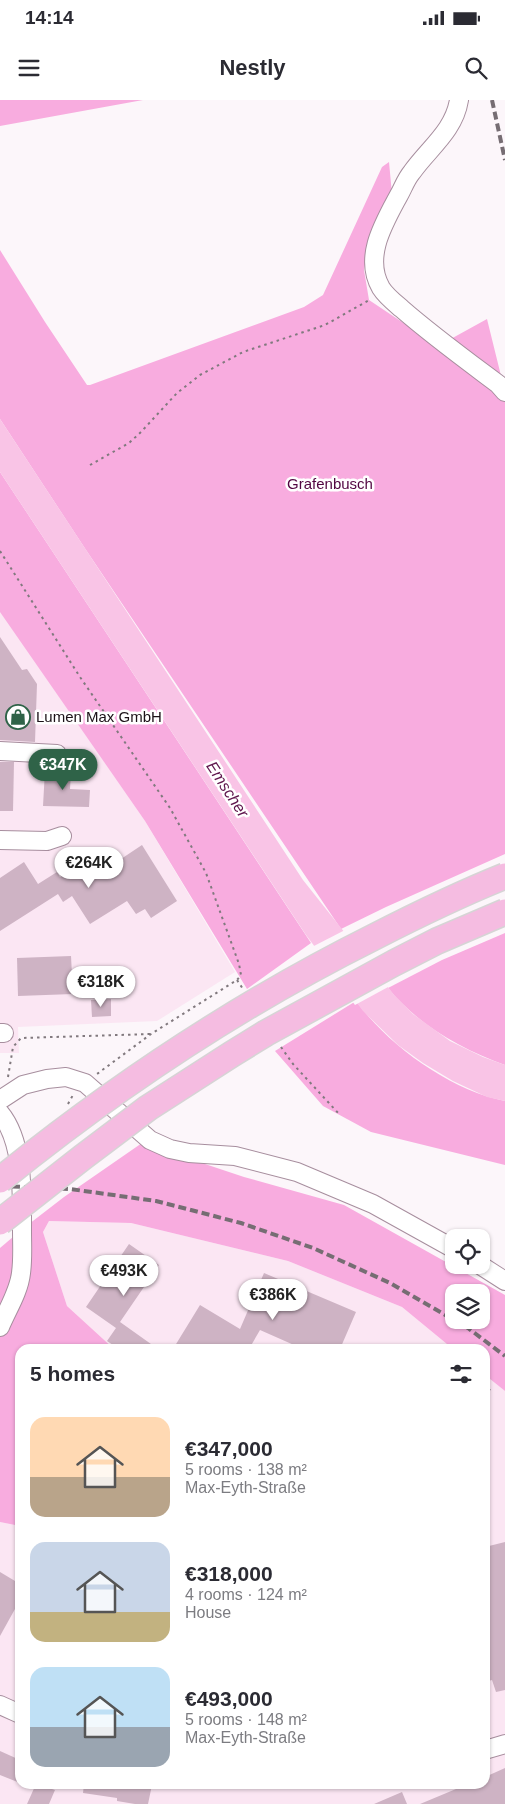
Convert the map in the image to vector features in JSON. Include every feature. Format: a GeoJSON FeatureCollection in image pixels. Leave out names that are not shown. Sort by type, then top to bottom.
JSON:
{"type":"FeatureCollection","features":[{"type":"Feature","properties":{"kind":"highway"},"geometry":{"type":"LineString","coordinates":[[0,1180],[101,1101],[172,1053],[251,1004],[334,957],[420,914],[505,876]]}},
{"type":"Feature","properties":{"kind":"highway"},"geometry":{"type":"LineString","coordinates":[[0,1222],[148,1108],[240,1049],[394,963],[437,941],[505,912]]}},
{"type":"Feature","properties":{"kind":"street"},"geometry":{"type":"LineString","coordinates":[[457,108],[447,130],[411,173],[379,236],[375,246],[374,257],[376,274],[383,290],[422,326],[498,384],[505,392]]}},
{"type":"Feature","properties":{"kind":"street"},"geometry":{"type":"LineString","coordinates":[[0,751],[57,754]]}},
{"type":"Feature","properties":{"kind":"street"},"geometry":{"type":"LineString","coordinates":[[0,840],[47,841],[62,836]]}},
{"type":"Feature","properties":{"kind":"street"},"geometry":{"type":"LineString","coordinates":[[0,1326],[20,1281],[22,1258],[22,1197],[17,1149],[1,1103],[23,1085],[47,1079],[66,1077],[85,1083],[150,1140],[170,1149],[189,1153],[234,1156],[297,1172],[373,1204],[445,1244]]}},
{"type":"Feature","properties":{"kind":"street"},"geometry":{"type":"LineString","coordinates":[[490,1271],[505,1281]]}},
{"type":"Feature","properties":{"kind":"street"},"geometry":{"type":"LineString","coordinates":[[0,1705],[15,1712]]}},
{"type":"Feature","properties":{"kind":"street"},"geometry":{"type":"LineString","coordinates":[[490,1748],[505,1744]]}},
{"type":"Feature","properties":{"kind":"path"},"geometry":{"type":"LineString","coordinates":[[90,465],[129,443],[177,393],[200,374],[243,352],[325,324],[383,290]]}},
{"type":"Feature","properties":{"kind":"path"},"geometry":{"type":"LineString","coordinates":[[0,551],[80,677],[175,816],[206,873],[239,964],[241,975],[237,980],[151,1034],[111,1064]]}},
{"type":"Feature","properties":{"kind":"path"},"geometry":{"type":"LineString","coordinates":[[237,980],[242,988]]}},
{"type":"Feature","properties":{"kind":"path"},"geometry":{"type":"LineString","coordinates":[[1,1103],[13,1047],[21,1038],[151,1034]]}},
{"type":"Feature","properties":{"kind":"path"},"geometry":{"type":"LineString","coordinates":[[278,1042],[293,1064],[340,1115]]}},
{"type":"Feature","properties":{"kind":"shaded area"},"geometry":{"type":"Polygon","coordinates":[[[0,611],[145,821],[235,972],[157,1021],[18,1027],[19,1053],[0,1053],[0,611]]]}},
{"type":"Feature","properties":{"kind":"shaded area"},"geometry":{"type":"Polygon","coordinates":[[[49,1221],[131,1223],[288,1261],[402,1307],[447,1344],[109,1344],[67,1306],[43,1232],[49,1221]]]}},
{"type":"Feature","properties":{"kind":"shaded area"},"geometry":{"type":"Polygon","coordinates":[[[490,1379],[505,1391],[505,1804],[0,1804],[0,1522],[15,1525],[15,1789],[490,1789],[490,1379]]]}},
{"type":"Feature","properties":{"kind":"green space"},"geometry":{"type":"Polygon","coordinates":[[[0,100],[143,100],[0,126],[0,100]]]}},
{"type":"Feature","properties":{"kind":"green space","name":"Grafenbusch"},"geometry":{"type":"Polygon","coordinates":[[[389,162],[392,194],[370,236],[364,270],[369,300],[438,346],[487,319],[505,392],[505,854],[341,929],[0,419],[0,250],[87,385],[90,385],[304,307],[323,295],[382,167],[389,162]]]}},
{"type":"Feature","properties":{"kind":"green space"},"geometry":{"type":"Polygon","coordinates":[[[0,472],[311,943],[247,989],[145,821],[0,612],[0,472]]]}},
{"type":"Feature","properties":{"kind":"green space"},"geometry":{"type":"Polygon","coordinates":[[[505,933],[505,1065],[472,1051],[441,1034],[413,1013],[388,988],[442,960],[505,933]]]}},
{"type":"Feature","properties":{"kind":"green space"},"geometry":{"type":"Polygon","coordinates":[[[356,1001],[385,1034],[422,1064],[463,1087],[505,1101],[505,1165],[371,1132],[323,1106],[275,1051],[356,1001]]]}},
{"type":"Feature","properties":{"kind":"green space"},"geometry":{"type":"Polygon","coordinates":[[[142,1143],[244,1177],[344,1205],[445,1261],[445,1274],[467,1274],[485,1284],[445,1284],[445,1329],[490,1329],[490,1287],[505,1295],[505,1391],[490,1379],[490,1344],[447,1344],[402,1307],[288,1261],[131,1223],[49,1221],[43,1232],[67,1306],[109,1344],[15,1344],[15,1525],[0,1522],[0,1336],[3,1331],[29,1224],[64,1197],[142,1143]]]}},
{"type":"Feature","properties":{"kind":"green space"},"geometry":{"type":"Polygon","coordinates":[[[13,1237],[12,1280],[0,1313],[0,1248],[13,1237]]]}},
{"type":"Feature","properties":{"kind":"water","name":"Emscher"},"geometry":{"type":"Polygon","coordinates":[[[0,419],[303,880],[395,996],[413,1014],[450,1041],[505,1065],[505,1101],[487,1097],[453,1081],[398,1045],[363,1011],[306,935],[0,472],[0,419]]]}},
{"type":"Feature","properties":{"kind":"pier"},"geometry":{"type":"Polygon","coordinates":[[[345,930],[390,986],[355,1005],[312,947],[345,930]]]}},
{"type":"Feature","properties":{"kind":"building","name":"Lumen Max GmbH"},"geometry":{"type":"Polygon","coordinates":[[[0,637],[22,670],[27,669],[37,684],[35,742],[0,740],[0,637]]]}},
{"type":"Feature","properties":{"kind":"building"},"geometry":{"type":"Polygon","coordinates":[[[0,762],[14,762],[13,811],[0,811],[0,762]]]}},
{"type":"Feature","properties":{"kind":"building"},"geometry":{"type":"Polygon","coordinates":[[[45,770],[71,772],[70,789],[90,790],[89,807],[43,806],[45,770]]]}},
{"type":"Feature","properties":{"kind":"building"},"geometry":{"type":"Polygon","coordinates":[[[142,845],[177,901],[151,918],[145,909],[136,914],[127,901],[90,924],[72,896],[63,902],[58,894],[0,931],[0,878],[24,862],[38,884],[57,872],[60,877],[88,860],[95,872],[113,860],[115,863],[142,845]]]}},
{"type":"Feature","properties":{"kind":"building"},"geometry":{"type":"Polygon","coordinates":[[[71,956],[73,994],[18,996],[17,958],[71,956]]]}},
{"type":"Feature","properties":{"kind":"building"},"geometry":{"type":"Polygon","coordinates":[[[111,999],[111,1016],[92,1017],[91,1000],[111,999]]]}},
{"type":"Feature","properties":{"kind":"building"},"geometry":{"type":"Polygon","coordinates":[[[129,1244],[159,1265],[120,1322],[151,1344],[112,1344],[107,1341],[116,1328],[86,1307],[129,1244]]]}},
{"type":"Feature","properties":{"kind":"building"},"geometry":{"type":"Polygon","coordinates":[[[264,1273],[356,1312],[342,1344],[292,1344],[260,1330],[252,1344],[176,1344],[200,1305],[240,1329],[264,1273]]]}},
{"type":"Feature","properties":{"kind":"building"},"geometry":{"type":"Polygon","coordinates":[[[505,1542],[505,1690],[496,1692],[492,1680],[490,1681],[490,1546],[505,1542]]]}},
{"type":"Feature","properties":{"kind":"building"},"geometry":{"type":"Polygon","coordinates":[[[0,1572],[15,1581],[15,1609],[0,1636],[0,1572]]]}},
{"type":"Feature","properties":{"kind":"building"},"geometry":{"type":"Polygon","coordinates":[[[0,1751],[15,1758],[15,1781],[0,1775],[0,1751]]]}},
{"type":"Feature","properties":{"kind":"building"},"geometry":{"type":"Polygon","coordinates":[[[505,1768],[505,1804],[420,1804],[456,1789],[490,1789],[490,1775],[505,1768]]]}},
{"type":"Feature","properties":{"kind":"building"},"geometry":{"type":"Polygon","coordinates":[[[34,1789],[55,1790],[49,1804],[27,1804],[34,1789]]]}},
{"type":"Feature","properties":{"kind":"building"},"geometry":{"type":"Polygon","coordinates":[[[83,1789],[151,1789],[148,1804],[117,1801],[117,1798],[83,1793],[83,1789]]]}},
{"type":"Feature","properties":{"kind":"building"},"geometry":{"type":"Polygon","coordinates":[[[402,1792],[407,1804],[374,1804],[402,1792]]]}},
{"type":"Feature","properties":{"kind":"railway"},"geometry":{"type":"LineString","coordinates":[[492,100],[505,160]]}},
{"type":"Feature","properties":{"kind":"railway"},"geometry":{"type":"LineString","coordinates":[[0,1186],[70,1189],[156,1201],[241,1223],[313,1248],[390,1283],[445,1315]]}},
{"type":"Feature","properties":{"kind":"railway"},"geometry":{"type":"LineString","coordinates":[[469,1329],[489,1344]]}},
{"type":"Feature","properties":{"kind":"railway"},"geometry":{"type":"LineString","coordinates":[[490,1345],[505,1356]]}},
{"type":"Feature","properties":{"kind":"place","name":"Lumen Max GmbH"},"geometry":{"type":"Point","coordinates":[18,717]}}]}
